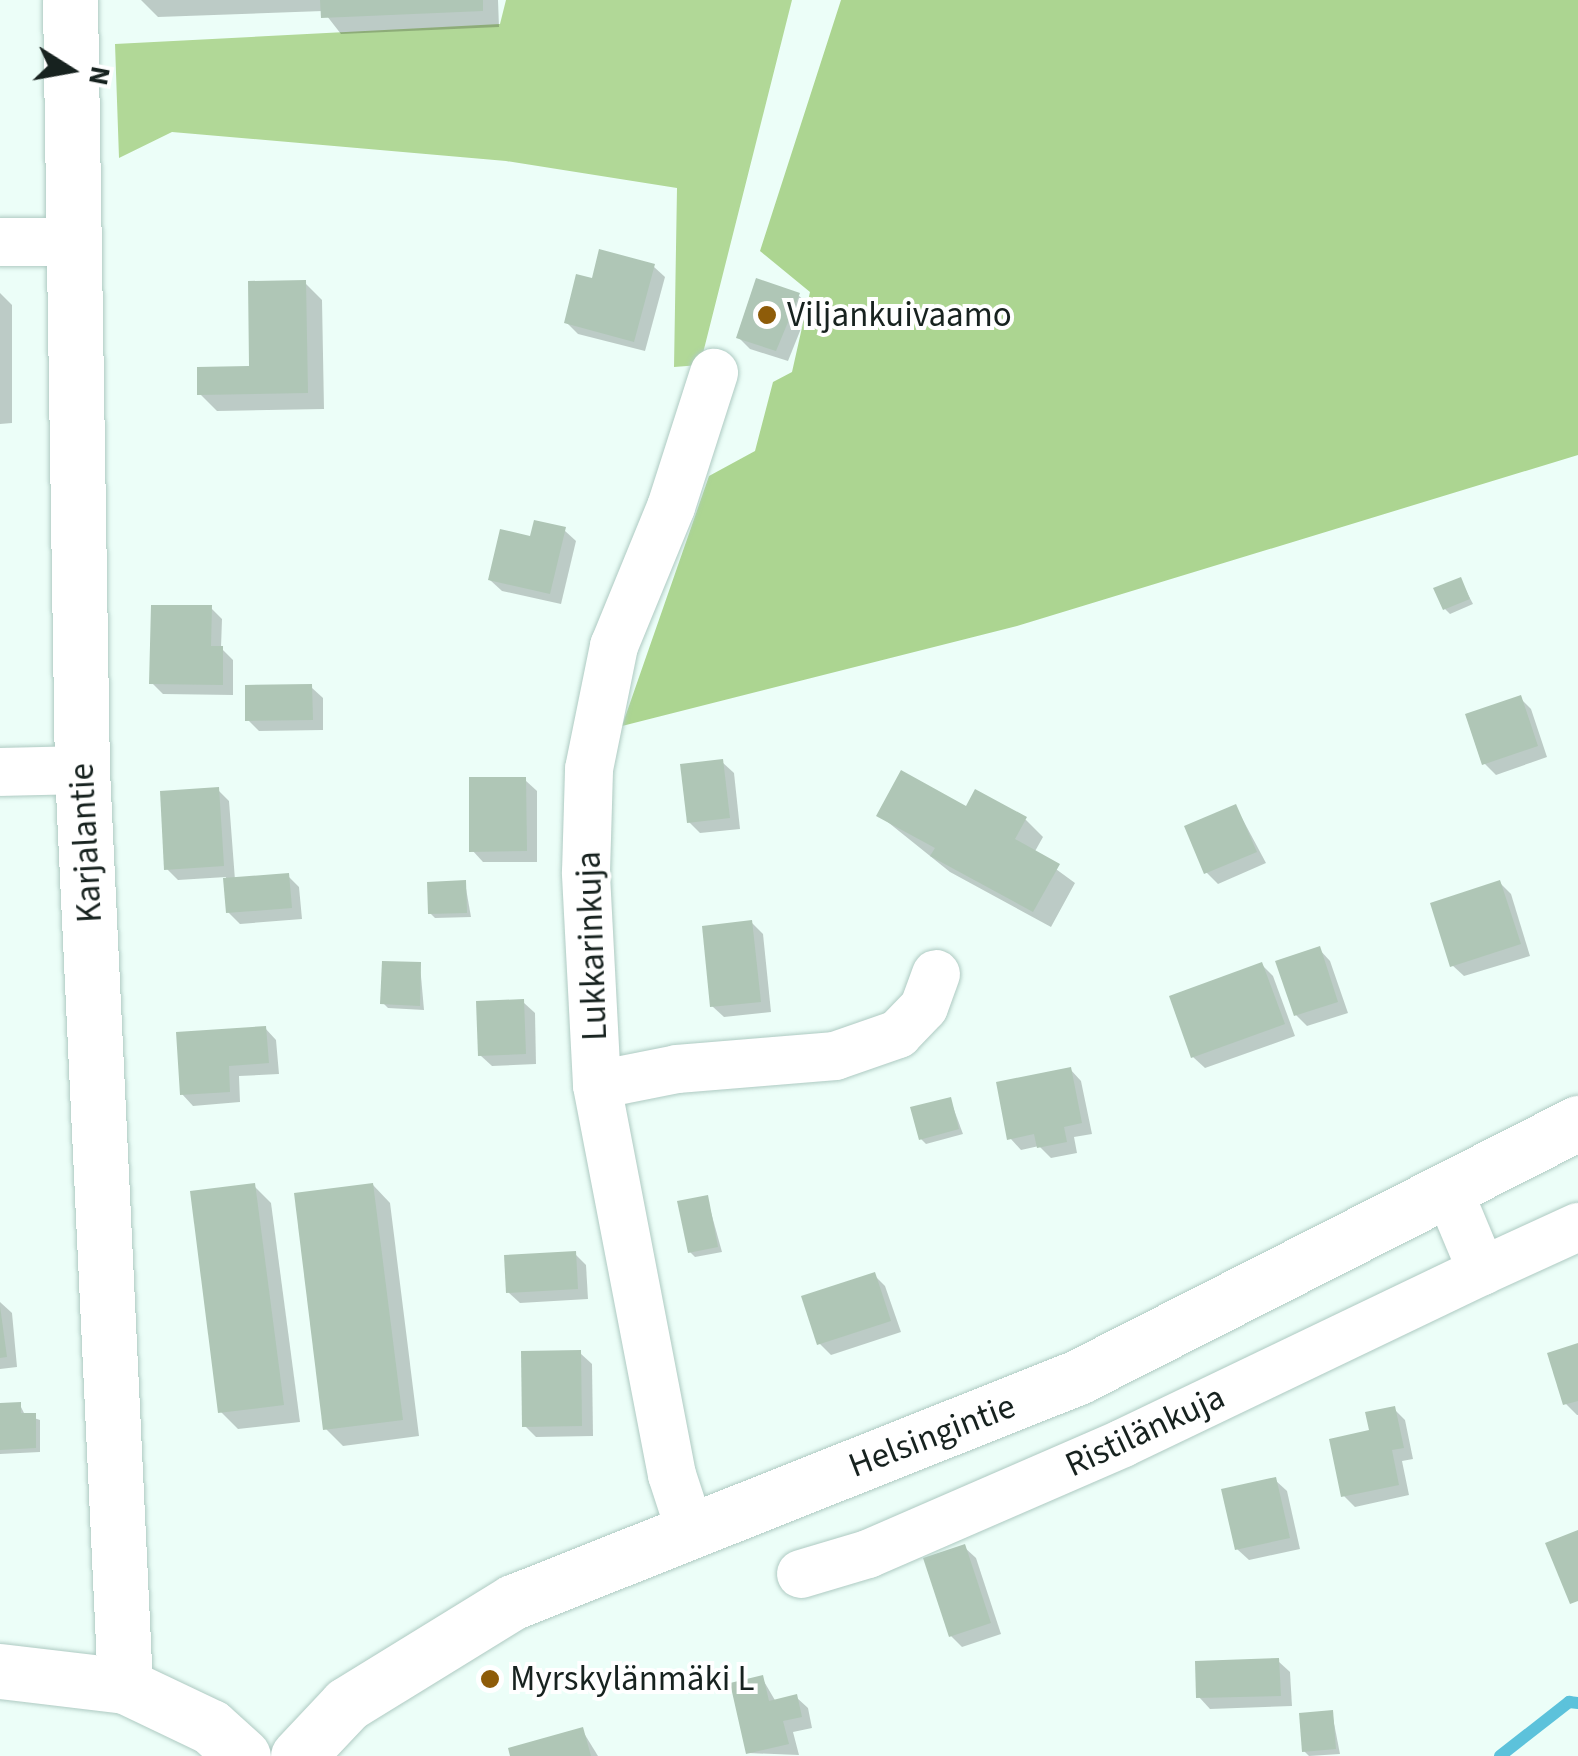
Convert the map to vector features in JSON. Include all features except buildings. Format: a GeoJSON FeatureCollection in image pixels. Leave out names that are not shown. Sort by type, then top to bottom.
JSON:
{"type":"FeatureCollection","features":[{"type":"Feature","properties":{"kind":"street","name":"Karjalantie"},"geometry":{"type":"LineString","coordinates":[[70,0],[82,770],[125,1686]]}},
{"type":"Feature","properties":{"kind":"street"},"geometry":{"type":"LineString","coordinates":[[0,242],[73,242]]}},
{"type":"Feature","properties":{"kind":"street","name":"Lukkarinkuja"},"geometry":{"type":"LineString","coordinates":[[690,1530],[661,1422],[598,1085],[586,872],[589,769],[614,646],[671,507],[714,373]]}},
{"type":"Feature","properties":{"kind":"street"},"geometry":{"type":"LineString","coordinates":[[0,772],[82,770]]}},
{"type":"Feature","properties":{"kind":"street"},"geometry":{"type":"LineString","coordinates":[[598,1085],[677,1068],[835,1056],[898,1034],[924,1007],[936,974]]}},
{"type":"Feature","properties":{"kind":"street","name":"Helsingintie"},"geometry":{"type":"LineString","coordinates":[[298,1756],[347,1704],[435,1646],[513,1602],[1078,1377],[1449,1192],[1578,1123]]}},
{"type":"Feature","properties":{"kind":"street"},"geometry":{"type":"LineString","coordinates":[[1449,1192],[1482,1271]]}},
{"type":"Feature","properties":{"kind":"street","name":"Ristilänkuja"},"geometry":{"type":"LineString","coordinates":[[801,1574],[868,1554],[1123,1444],[1578,1226]]}},
{"type":"Feature","properties":{"kind":"street"},"geometry":{"type":"LineString","coordinates":[[0,1671],[125,1686],[211,1727],[242,1756]]}},
{"type":"Feature","properties":{"kind":"green space"},"geometry":{"type":"Polygon","coordinates":[[[506,0],[792,0],[700,365],[674,367],[677,188],[506,161],[172,132],[119,158],[115,44],[500,24],[506,0]]]}},
{"type":"Feature","properties":{"kind":"green space"},"geometry":{"type":"Polygon","coordinates":[[[841,0],[1578,0],[1578,455],[1017,626],[622,726],[709,476],[755,451],[773,382],[792,372],[810,292],[760,251],[841,0]]]}},
{"type":"Feature","properties":{"kind":"waterway"},"geometry":{"type":"LineString","coordinates":[[1500,1756],[1569,1702],[1578,1703]]}},
{"type":"Feature","properties":{"kind":"place","name":"Viljankuivaamo"},"geometry":{"type":"Point","coordinates":[767,315]}},
{"type":"Feature","properties":{"kind":"place","name":"Myrskylänmäki L"},"geometry":{"type":"Point","coordinates":[490,1679]}}]}
